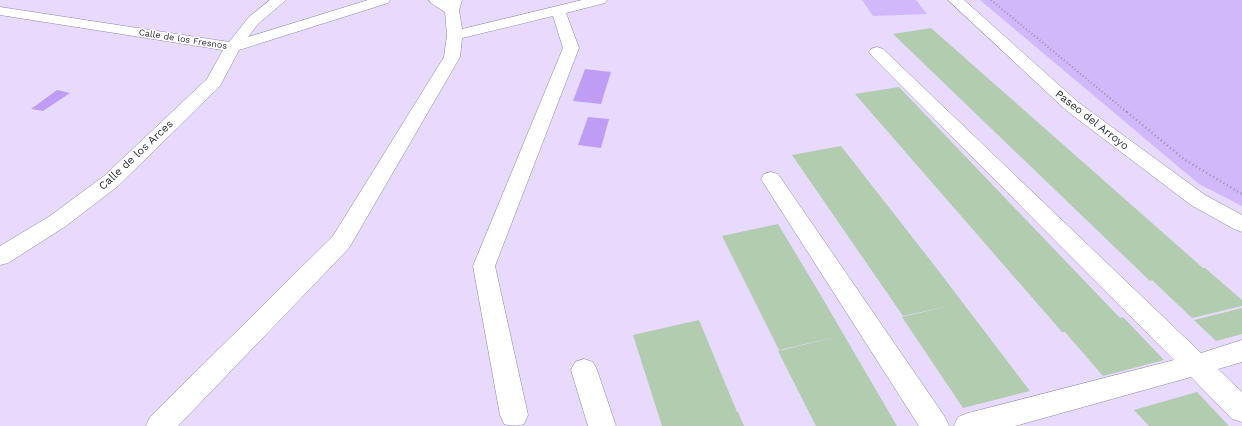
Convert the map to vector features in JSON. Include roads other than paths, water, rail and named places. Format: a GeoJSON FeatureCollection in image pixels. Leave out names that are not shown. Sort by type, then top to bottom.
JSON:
{"type":"FeatureCollection","features":[{"type":"Feature","properties":{"kind":"street","name":"Calle de los Arces"},"geometry":{"type":"LineString","coordinates":[[0,257],[58,221],[111,181],[214,82],[233,47],[254,20],[279,0]]}},
{"type":"Feature","properties":{"kind":"street","name":"Calle de los Fresnos"},"geometry":{"type":"LineString","coordinates":[[0,11],[233,47],[383,0]]}},
{"type":"Feature","properties":{"kind":"street"},"geometry":{"type":"LineString","coordinates":[[160,426],[341,242],[452,57],[454,36],[453,5],[436,0]]}},
{"type":"Feature","properties":{"kind":"street"},"geometry":{"type":"LineString","coordinates":[[454,36],[600,0]]}},
{"type":"Feature","properties":{"kind":"street","name":"Paseo del Arroyo"},"geometry":{"type":"LineString","coordinates":[[955,0],[1073,107],[1198,200],[1242,224]]}},
{"type":"Feature","properties":{"kind":"street"},"geometry":{"type":"LineString","coordinates":[[514,416],[484,266],[571,48],[558,10]]}},
{"type":"Feature","properties":{"kind":"street"},"geometry":{"type":"LineString","coordinates":[[877,52],[1242,410]]}},
{"type":"Feature","properties":{"kind":"street"},"geometry":{"type":"LineString","coordinates":[[771,179],[934,426]]}},
{"type":"Feature","properties":{"kind":"street"},"geometry":{"type":"LineString","coordinates":[[0,241],[58,221]]}},
{"type":"Feature","properties":{"kind":"street"},"geometry":{"type":"LineString","coordinates":[[968,426],[1196,365],[1242,350]]}},
{"type":"Feature","properties":{"kind":"street"},"geometry":{"type":"LineString","coordinates":[[584,370],[602,426]]}}]}
